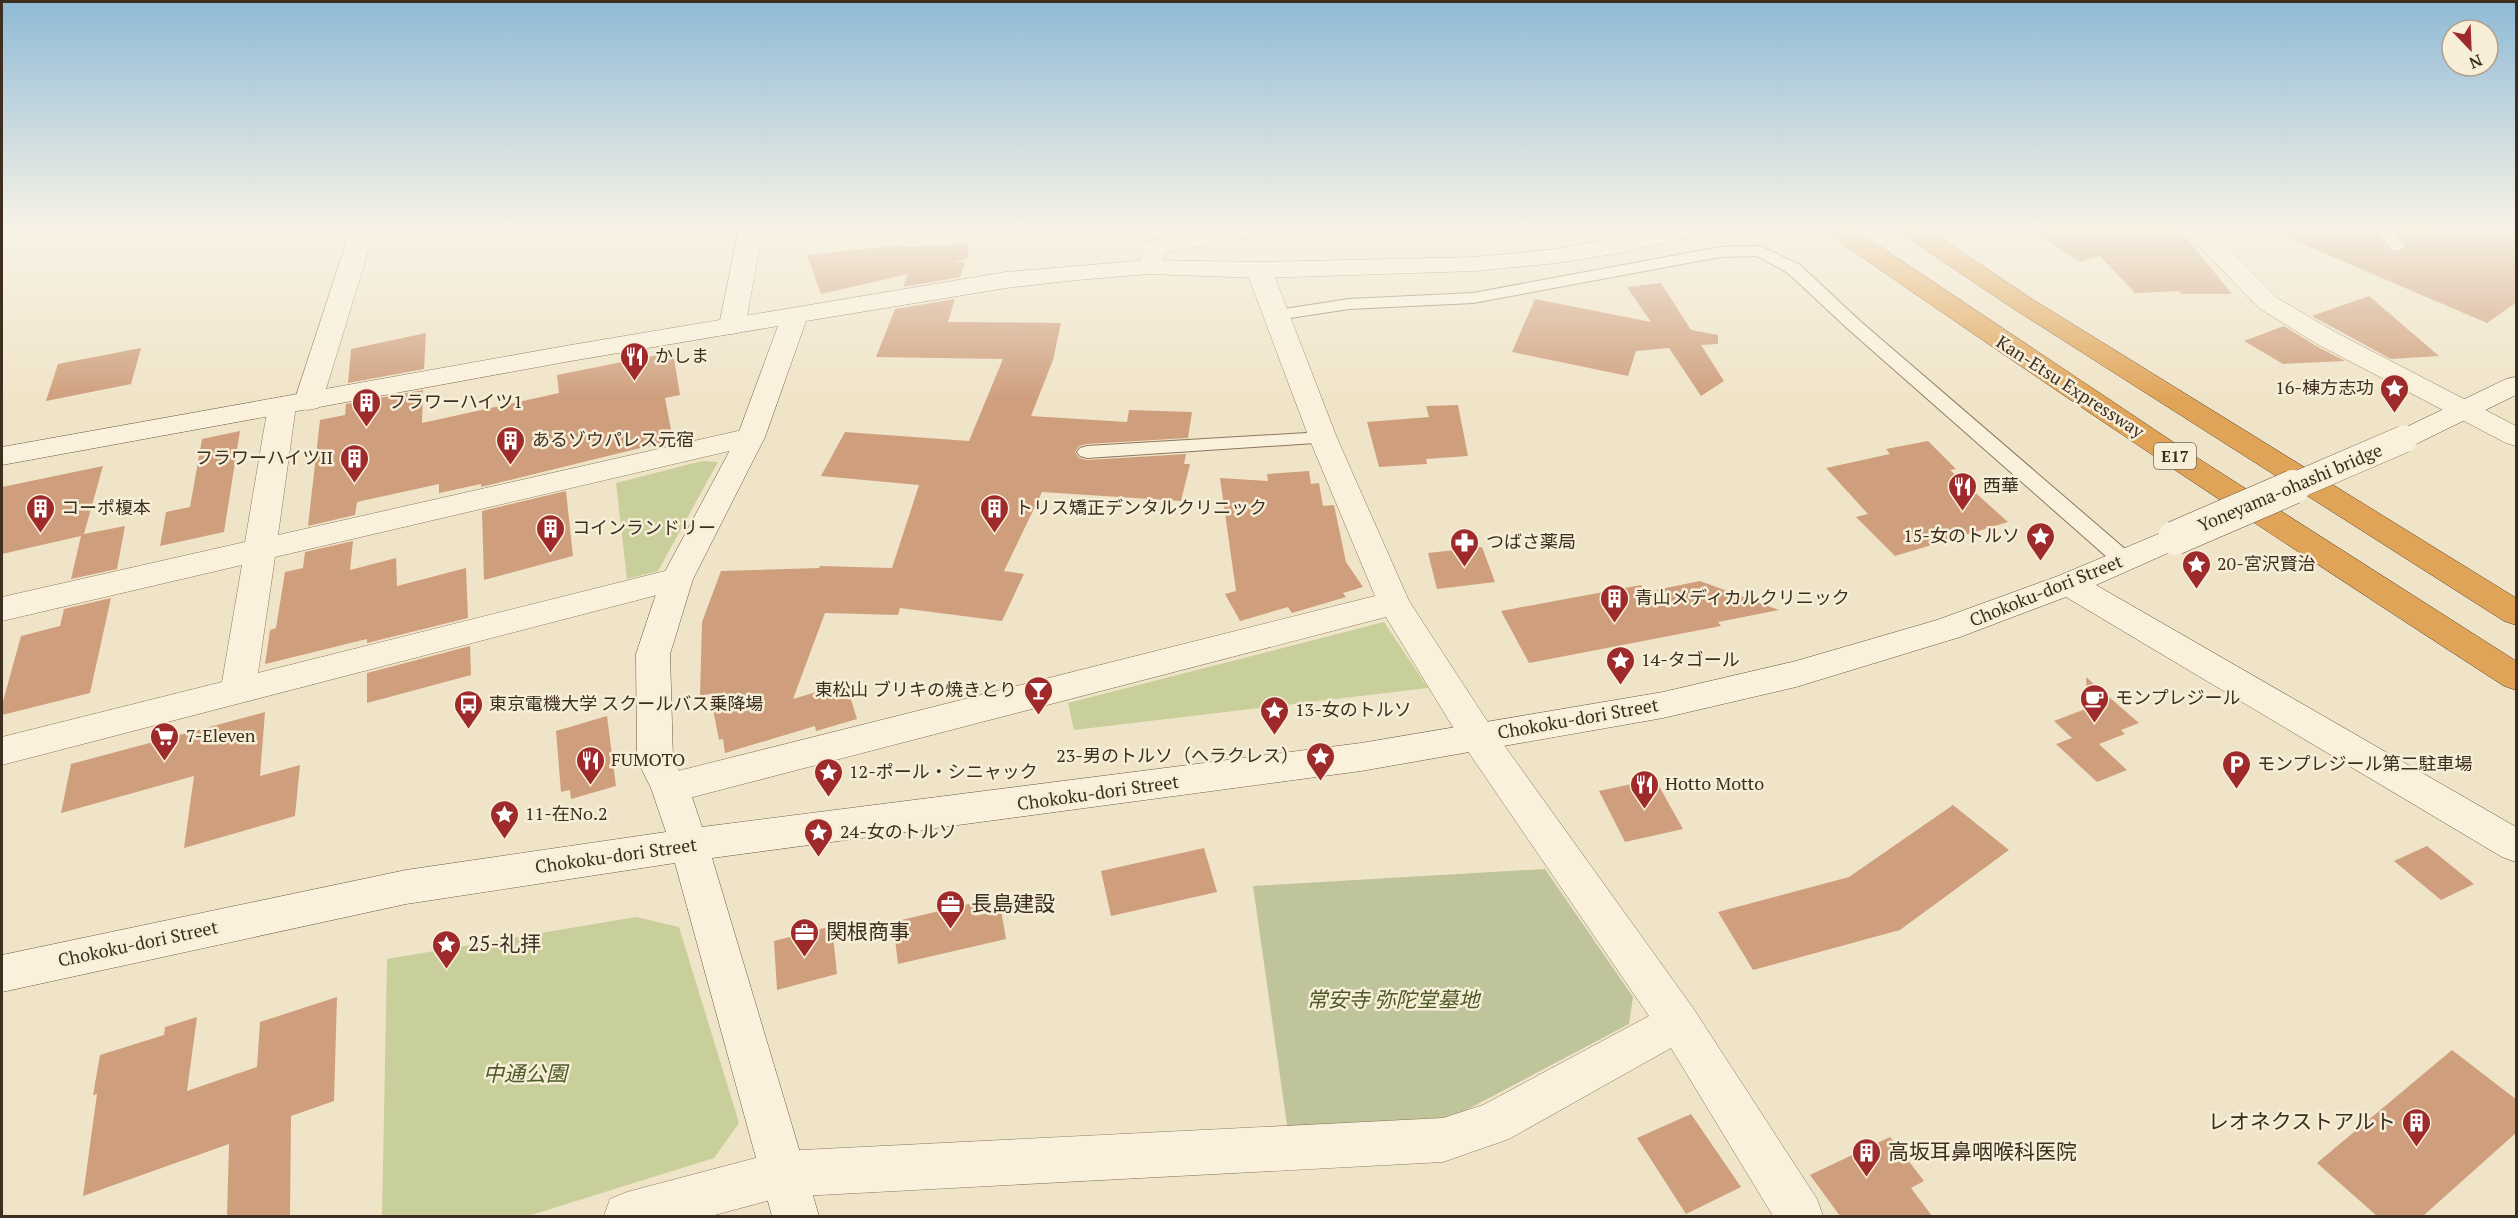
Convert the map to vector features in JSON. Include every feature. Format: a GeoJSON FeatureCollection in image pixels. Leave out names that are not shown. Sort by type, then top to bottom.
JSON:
{"type":"FeatureCollection","features":[{"type":"Feature","properties":{"kind":"highway","name":"Kan-Etsu Expressway"},"geometry":{"type":"LineString","coordinates":[[1919,286],[2402,604],[2517,676]]}},
{"type":"Feature","properties":{"kind":"highway","name":"E17"},"geometry":{"type":"LineString","coordinates":[[1996,286],[2517,613]]}},
{"type":"Feature","properties":{"kind":"street"},"geometry":{"type":"LineString","coordinates":[[238,691],[259,550],[295,404],[341,286]]}},
{"type":"Feature","properties":{"kind":"street"},"geometry":{"type":"LineString","coordinates":[[732,326],[740,286]]}},
{"type":"Feature","properties":{"kind":"street"},"geometry":{"type":"LineString","coordinates":[[2,456],[971,286]]}},
{"type":"Feature","properties":{"kind":"street"},"geometry":{"type":"LineString","coordinates":[[1266,286],[1323,438],[1394,603],[1478,736],[1678,1022],[1800,1216]]}},
{"type":"Feature","properties":{"kind":"street"},"geometry":{"type":"LineString","coordinates":[[2251,286],[2268,303],[2325,339],[2517,437]]}},
{"type":"Feature","properties":{"kind":"street"},"geometry":{"type":"LineString","coordinates":[[795,315],[751,437],[677,579],[653,654],[652,687],[655,760],[670,788],[689,845],[782,1174],[796,1216]]}},
{"type":"Feature","properties":{"kind":"street"},"geometry":{"type":"LineString","coordinates":[[2464,410],[2517,385]]}},
{"type":"Feature","properties":{"kind":"street","name":"Yoneyama-ohashi bridge"},"geometry":{"type":"LineString","coordinates":[[2175,538],[2404,439],[2464,410]]}},
{"type":"Feature","properties":{"kind":"street"},"geometry":{"type":"LineString","coordinates":[[2,609],[751,437]]}},
{"type":"Feature","properties":{"kind":"street","name":"Chokoku-dori Street"},"geometry":{"type":"LineString","coordinates":[[2,974],[406,887],[689,845],[1338,760],[1663,705],[1796,674],[1948,629],[2069,584],[2175,538]]}},
{"type":"Feature","properties":{"kind":"street"},"geometry":{"type":"LineString","coordinates":[[2,751],[677,579]]}},
{"type":"Feature","properties":{"kind":"street"},"geometry":{"type":"LineString","coordinates":[[2069,584],[2517,846]]}},
{"type":"Feature","properties":{"kind":"street"},"geometry":{"type":"LineString","coordinates":[[670,788],[1394,603]]}},
{"type":"Feature","properties":{"kind":"street"},"geometry":{"type":"LineString","coordinates":[[627,1216],[782,1174],[1443,1140],[1493,1124],[1678,1022]]}},
{"type":"Feature","properties":{"kind":"lane"},"geometry":{"type":"LineString","coordinates":[[1278,315],[1349,303],[1473,298],[1538,286]]}},
{"type":"Feature","properties":{"kind":"lane"},"geometry":{"type":"LineString","coordinates":[[1812,286],[1863,333],[2124,560]]}},
{"type":"Feature","properties":{"kind":"lane"},"geometry":{"type":"LineString","coordinates":[[1087,452],[1323,438]]}},
{"type":"Feature","properties":{"kind":"green space"},"geometry":{"type":"Polygon","coordinates":[[[702,461],[718,462],[658,571],[627,579],[616,483],[702,461]]]}},
{"type":"Feature","properties":{"kind":"green space"},"geometry":{"type":"Polygon","coordinates":[[[1384,622],[1428,688],[1074,730],[1068,703],[1384,622]]]}},
{"type":"Feature","properties":{"kind":"green space","name":"常安寺 弥陀堂墓地"},"geometry":{"type":"Polygon","coordinates":[[[1545,869],[1633,997],[1629,1024],[1453,1117],[1288,1132],[1253,886],[1545,869]]]}},
{"type":"Feature","properties":{"kind":"green space","name":"中通公園"},"geometry":{"type":"Polygon","coordinates":[[[636,917],[679,927],[739,1123],[714,1158],[528,1216],[382,1216],[387,959],[636,917]]]}},
{"type":"Feature","properties":{"kind":"building"},"geometry":{"type":"Polygon","coordinates":[[[818,286],[856,286],[821,294],[818,286]]]}},
{"type":"Feature","properties":{"kind":"building"},"geometry":{"type":"Polygon","coordinates":[[[1663,286],[1691,330],[1718,335],[1718,344],[1701,345],[1724,381],[1701,396],[1669,348],[1636,351],[1628,376],[1512,352],[1535,299],[1651,322],[1627,287],[1663,286]]]}},
{"type":"Feature","properties":{"kind":"building"},"geometry":{"type":"Polygon","coordinates":[[[2128,286],[2225,286],[2232,294],[2182,294],[2179,291],[2135,293],[2128,286]]]}},
{"type":"Feature","properties":{"kind":"building"},"geometry":{"type":"Polygon","coordinates":[[[2400,286],[2517,286],[2517,302],[2487,323],[2400,286]]]}},
{"type":"Feature","properties":{"kind":"building"},"geometry":{"type":"Polygon","coordinates":[[[2369,296],[2439,356],[2391,359],[2312,316],[2369,296]]]}},
{"type":"Feature","properties":{"kind":"building"},"geometry":{"type":"Polygon","coordinates":[[[955,299],[948,322],[1061,323],[1053,360],[1031,416],[1127,422],[1129,410],[1192,412],[1188,438],[1087,444],[1079,446],[1075,452],[1079,458],[1087,460],[1186,454],[1184,464],[1190,464],[1181,501],[1042,492],[1004,571],[1024,574],[1002,621],[900,608],[898,615],[825,613],[793,699],[846,683],[857,719],[816,731],[815,726],[725,753],[723,739],[719,740],[710,694],[700,696],[702,622],[721,571],[819,568],[820,566],[892,568],[919,485],[821,476],[845,432],[969,441],[1003,359],[876,357],[895,309],[955,299]]]}},
{"type":"Feature","properties":{"kind":"building"},"geometry":{"type":"Polygon","coordinates":[[[2284,326],[2345,361],[2283,364],[2244,341],[2284,326]]]}},
{"type":"Feature","properties":{"kind":"building"},"geometry":{"type":"Polygon","coordinates":[[[426,333],[424,369],[348,383],[351,349],[426,333]]]}},
{"type":"Feature","properties":{"kind":"building"},"geometry":{"type":"Polygon","coordinates":[[[141,348],[131,384],[46,401],[58,364],[141,348]]]}},
{"type":"Feature","properties":{"kind":"building"},"geometry":{"type":"Polygon","coordinates":[[[673,352],[680,395],[665,398],[673,440],[481,487],[481,484],[439,493],[439,484],[357,502],[355,515],[308,526],[320,420],[345,415],[346,404],[423,390],[422,423],[559,393],[557,375],[673,352]]]}},
{"type":"Feature","properties":{"kind":"building"},"geometry":{"type":"Polygon","coordinates":[[[1458,405],[1468,456],[1426,459],[1427,464],[1379,467],[1367,422],[1429,417],[1426,406],[1458,405]]]}},
{"type":"Feature","properties":{"kind":"building"},"geometry":{"type":"Polygon","coordinates":[[[240,431],[224,532],[160,546],[166,512],[190,507],[202,439],[240,431]]]}},
{"type":"Feature","properties":{"kind":"building"},"geometry":{"type":"Polygon","coordinates":[[[1928,441],[1956,469],[1950,470],[2008,522],[1895,556],[1856,517],[1868,514],[1826,468],[1890,454],[1886,449],[1928,441]]]}},
{"type":"Feature","properties":{"kind":"building"},"geometry":{"type":"Polygon","coordinates":[[[103,466],[84,534],[125,526],[117,569],[71,579],[81,536],[2,554],[2,487],[103,466]]]}},
{"type":"Feature","properties":{"kind":"building"},"geometry":{"type":"Polygon","coordinates":[[[1309,471],[1311,484],[1319,483],[1323,506],[1334,505],[1346,562],[1363,587],[1343,593],[1346,597],[1292,613],[1288,607],[1240,621],[1225,594],[1236,591],[1220,478],[1268,481],[1267,474],[1309,471]]]}},
{"type":"Feature","properties":{"kind":"building"},"geometry":{"type":"Polygon","coordinates":[[[566,491],[573,556],[484,580],[482,511],[566,491]]]}},
{"type":"Feature","properties":{"kind":"building"},"geometry":{"type":"Polygon","coordinates":[[[353,541],[350,570],[396,558],[397,586],[466,568],[468,618],[367,643],[367,639],[265,664],[270,630],[276,628],[285,572],[303,568],[305,552],[353,541]]]}},
{"type":"Feature","properties":{"kind":"building"},"geometry":{"type":"Polygon","coordinates":[[[1482,547],[1495,582],[1437,589],[1428,553],[1482,547]]]}},
{"type":"Feature","properties":{"kind":"building","name":"青山メディカルクリニック"},"geometry":{"type":"Polygon","coordinates":[[[1700,581],[1779,610],[1718,622],[1721,626],[1529,663],[1501,611],[1641,585],[1646,592],[1700,581]]]}},
{"type":"Feature","properties":{"kind":"building"},"geometry":{"type":"Polygon","coordinates":[[[111,598],[90,693],[2,715],[2,705],[21,636],[60,626],[64,609],[111,598]]]}},
{"type":"Feature","properties":{"kind":"building"},"geometry":{"type":"Polygon","coordinates":[[[470,646],[471,675],[367,703],[367,673],[470,646]]]}},
{"type":"Feature","properties":{"kind":"building"},"geometry":{"type":"Polygon","coordinates":[[[2086,677],[2139,723],[2121,730],[2125,734],[2099,744],[2127,770],[2097,782],[2056,744],[2072,738],[2054,721],[2088,708],[2086,677]]]}},
{"type":"Feature","properties":{"kind":"building"},"geometry":{"type":"Polygon","coordinates":[[[265,712],[260,776],[300,765],[295,816],[184,848],[194,776],[61,813],[71,764],[265,712]]]}},
{"type":"Feature","properties":{"kind":"building"},"geometry":{"type":"Polygon","coordinates":[[[607,716],[616,786],[571,799],[570,790],[561,792],[556,731],[607,716]]]}},
{"type":"Feature","properties":{"kind":"building"},"geometry":{"type":"Polygon","coordinates":[[[1655,779],[1683,829],[1625,842],[1599,791],[1655,779]]]}},
{"type":"Feature","properties":{"kind":"building"},"geometry":{"type":"Polygon","coordinates":[[[1953,805],[2009,850],[1900,930],[1753,970],[1718,912],[1849,877],[1953,805]]]}},
{"type":"Feature","properties":{"kind":"building"},"geometry":{"type":"Polygon","coordinates":[[[2427,846],[2474,884],[2441,900],[2394,861],[2427,846]]]}},
{"type":"Feature","properties":{"kind":"building"},"geometry":{"type":"Polygon","coordinates":[[[1204,848],[1217,892],[1111,916],[1101,871],[1204,848]]]}},
{"type":"Feature","properties":{"kind":"building","name":"長島建設"},"geometry":{"type":"Polygon","coordinates":[[[973,903],[975,916],[1001,910],[1006,939],[898,964],[893,922],[973,903]]]}},
{"type":"Feature","properties":{"kind":"building","name":"関根商事"},"geometry":{"type":"Polygon","coordinates":[[[832,926],[837,974],[777,990],[774,941],[832,926]]]}},
{"type":"Feature","properties":{"kind":"building"},"geometry":{"type":"Polygon","coordinates":[[[337,997],[334,1101],[291,1116],[290,1216],[227,1216],[229,1144],[83,1196],[97,1094],[93,1095],[100,1055],[164,1035],[165,1027],[197,1017],[187,1091],[257,1067],[260,1022],[337,997]]]}},
{"type":"Feature","properties":{"kind":"building","name":"レオネクストアルト"},"geometry":{"type":"Polygon","coordinates":[[[2452,1050],[2517,1100],[2517,1132],[2423,1216],[2377,1216],[2317,1163],[2452,1050]]]}},
{"type":"Feature","properties":{"kind":"building"},"geometry":{"type":"Polygon","coordinates":[[[1691,1114],[1741,1187],[1686,1214],[1637,1138],[1691,1114]]]}},
{"type":"Feature","properties":{"kind":"building","name":"高坂耳鼻咽喉科医院"},"geometry":{"type":"Polygon","coordinates":[[[1890,1137],[1924,1181],[1911,1188],[1932,1216],[1840,1216],[1810,1175],[1890,1137]]]}},
{"type":"Feature","properties":{"kind":"place","name":"かしま"},"geometry":{"type":"Point","coordinates":[634,382]}},
{"type":"Feature","properties":{"kind":"place","name":"16-棟方志功"},"geometry":{"type":"Point","coordinates":[2395,414]}},
{"type":"Feature","properties":{"kind":"place","name":"フラワーハイツ1"},"geometry":{"type":"Point","coordinates":[367,428]}},
{"type":"Feature","properties":{"kind":"place","name":"あるゾウパレス元宿"},"geometry":{"type":"Point","coordinates":[511,466]}},
{"type":"Feature","properties":{"kind":"place","name":"フラワーハイツII"},"geometry":{"type":"Point","coordinates":[354,484]}},
{"type":"Feature","properties":{"kind":"place","name":"西華"},"geometry":{"type":"Point","coordinates":[1962,512]}},
{"type":"Feature","properties":{"kind":"place","name":"コーポ榎本"},"geometry":{"type":"Point","coordinates":[40,534]}},
{"type":"Feature","properties":{"kind":"place","name":"トリス矯正デンタルクリニック"},"geometry":{"type":"Point","coordinates":[994,534]}},
{"type":"Feature","properties":{"kind":"place","name":"コインランドリー"},"geometry":{"type":"Point","coordinates":[551,554]}},
{"type":"Feature","properties":{"kind":"place","name":"15-女のトルソ"},"geometry":{"type":"Point","coordinates":[2041,562]}},
{"type":"Feature","properties":{"kind":"place","name":"つばさ薬局"},"geometry":{"type":"Point","coordinates":[1465,568]}},
{"type":"Feature","properties":{"kind":"place","name":"20-宮沢賢治"},"geometry":{"type":"Point","coordinates":[2196,590]}},
{"type":"Feature","properties":{"kind":"place","name":"青山メディカルクリニック"},"geometry":{"type":"Point","coordinates":[1614,624]}},
{"type":"Feature","properties":{"kind":"place","name":"14-タゴール"},"geometry":{"type":"Point","coordinates":[1620,686]}},
{"type":"Feature","properties":{"kind":"place","name":"東松山 ブリキの焼きとり"},"geometry":{"type":"Point","coordinates":[1038,716]}},
{"type":"Feature","properties":{"kind":"place","name":"モンプレジール"},"geometry":{"type":"Point","coordinates":[2094,724]}},
{"type":"Feature","properties":{"kind":"place","name":"東京電機大学 スクールバス乗降場"},"geometry":{"type":"Point","coordinates":[468,730]}},
{"type":"Feature","properties":{"kind":"place","name":"13-女のトルソ"},"geometry":{"type":"Point","coordinates":[1274,736]}},
{"type":"Feature","properties":{"kind":"place","name":"7-Eleven"},"geometry":{"type":"Point","coordinates":[165,762]}},
{"type":"Feature","properties":{"kind":"place","name":"23-男のトルソ（ヘラクレス）"},"geometry":{"type":"Point","coordinates":[1320,782]}},
{"type":"Feature","properties":{"kind":"place","name":"FUMOTO"},"geometry":{"type":"Point","coordinates":[590,786]}},
{"type":"Feature","properties":{"kind":"place","name":"モンプレジール第二駐車場"},"geometry":{"type":"Point","coordinates":[2236,790]}},
{"type":"Feature","properties":{"kind":"place","name":"12-ポール・シニャック"},"geometry":{"type":"Point","coordinates":[828,798]}},
{"type":"Feature","properties":{"kind":"place","name":"Hotto Motto"},"geometry":{"type":"Point","coordinates":[1644,810]}},
{"type":"Feature","properties":{"kind":"place","name":"11-在No.2"},"geometry":{"type":"Point","coordinates":[504,840]}},
{"type":"Feature","properties":{"kind":"place","name":"24-女のトルソ"},"geometry":{"type":"Point","coordinates":[819,858]}},
{"type":"Feature","properties":{"kind":"place","name":"長島建設"},"geometry":{"type":"Point","coordinates":[950,930]}},
{"type":"Feature","properties":{"kind":"place","name":"関根商事"},"geometry":{"type":"Point","coordinates":[805,958]}},
{"type":"Feature","properties":{"kind":"place","name":"25-礼拝"},"geometry":{"type":"Point","coordinates":[447,970]}},
{"type":"Feature","properties":{"kind":"place","name":"レオネクストアルト"},"geometry":{"type":"Point","coordinates":[2417,1148]}},
{"type":"Feature","properties":{"kind":"place","name":"高坂耳鼻咽喉科医院"},"geometry":{"type":"Point","coordinates":[1867,1178]}}]}
